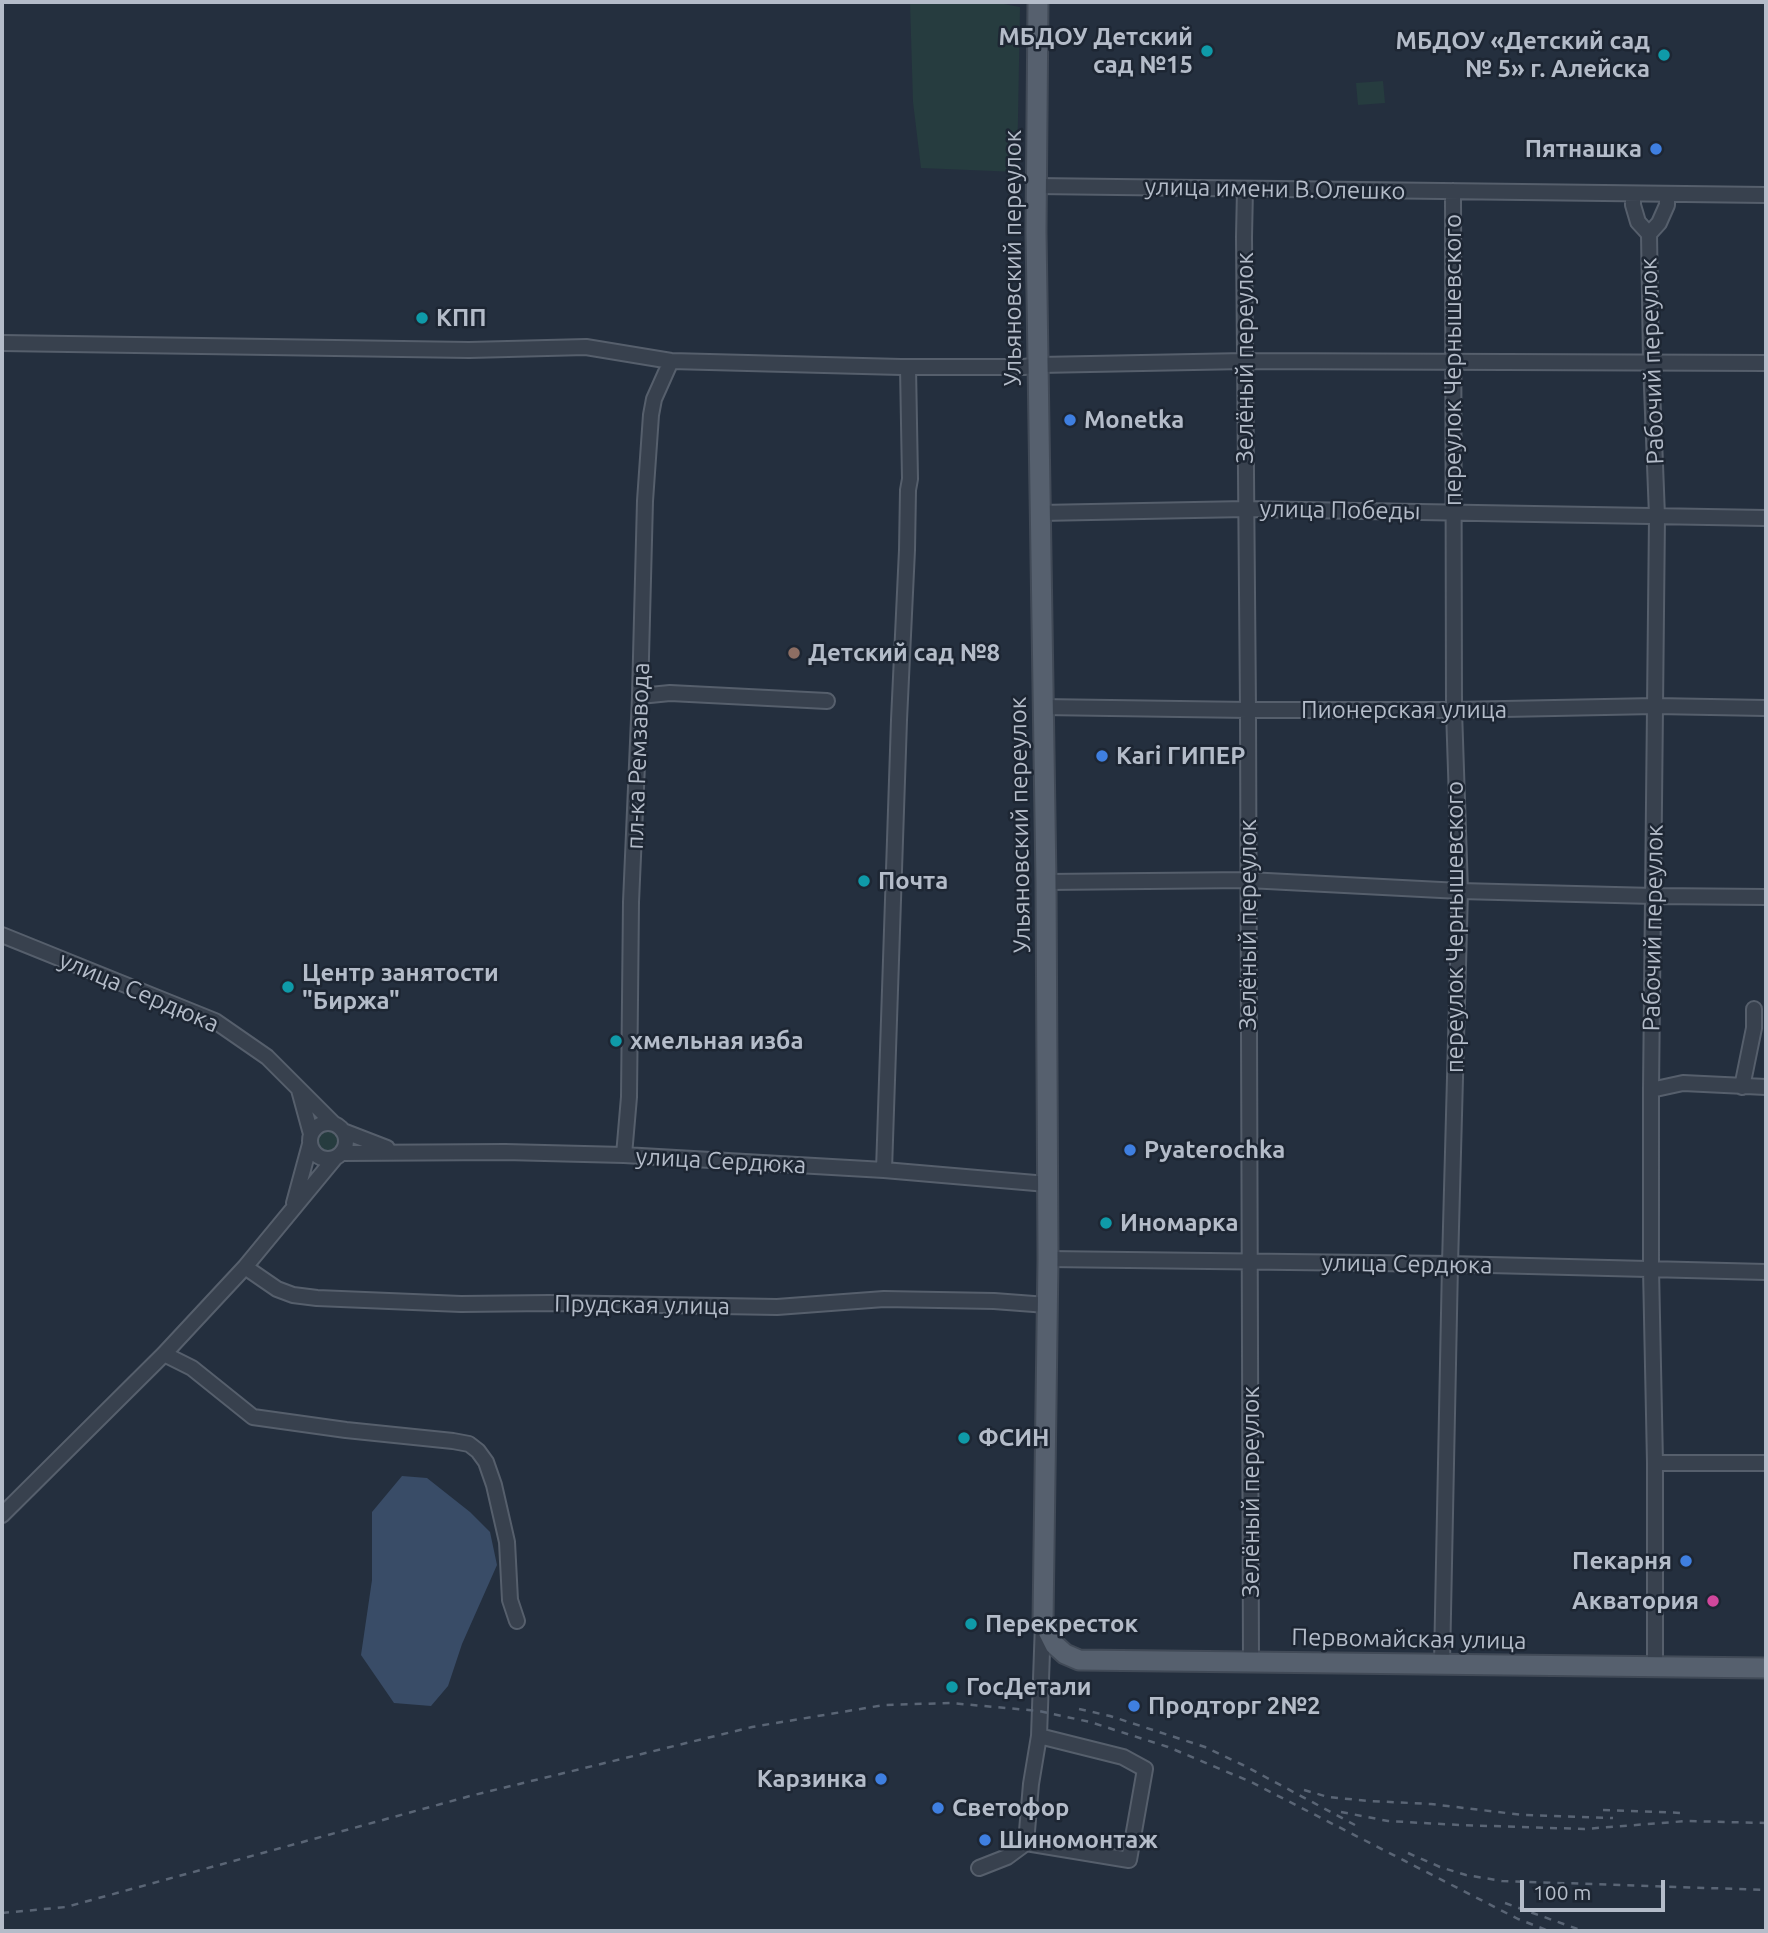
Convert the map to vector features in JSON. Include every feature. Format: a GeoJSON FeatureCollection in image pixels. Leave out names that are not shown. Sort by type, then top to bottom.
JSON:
{"type":"FeatureCollection","features":[{"type":"Feature","properties":{"kind":"main road","name":"Ульяновский переулок"},"geometry":{"type":"LineString","coordinates":[[1038,2],[1036,186],[1046,882],[1048,1259],[1043,1621],[1055,1645]]}},
{"type":"Feature","properties":{"kind":"main road","name":"Первомайская улица"},"geometry":{"type":"LineString","coordinates":[[1055,1645],[1065,1654],[1079,1660],[1766,1668]]}},
{"type":"Feature","properties":{"kind":"street","name":"улица имени В.Олешко"},"geometry":{"type":"LineString","coordinates":[[1036,186],[1766,195]]}},
{"type":"Feature","properties":{"kind":"street","name":"Зелёный переулок"},"geometry":{"type":"LineString","coordinates":[[1245,189],[1251,1661]]}},
{"type":"Feature","properties":{"kind":"street","name":"переулок Чернышевского"},"geometry":{"type":"LineString","coordinates":[[1442,1664],[1460,891],[1454,710],[1453,191]]}},
{"type":"Feature","properties":{"kind":"street"},"geometry":{"type":"LineString","coordinates":[[1633,194],[1638,222],[1649,234]]}},
{"type":"Feature","properties":{"kind":"street","name":"Рабочий переулок"},"geometry":{"type":"LineString","coordinates":[[1655,1667],[1656,1463],[1651,1269],[1651,1090],[1657,516],[1649,234],[1659,223],[1667,205],[1667,194]]}},
{"type":"Feature","properties":{"kind":"street"},"geometry":{"type":"LineString","coordinates":[[2,343],[455,350],[586,348],[671,361],[908,367],[1453,360],[1766,363]]}},
{"type":"Feature","properties":{"kind":"street","name":"пл-ка Ремзавода"},"geometry":{"type":"LineString","coordinates":[[624,1155],[629,1097],[631,902],[650,415],[671,361]]}},
{"type":"Feature","properties":{"kind":"street"},"geometry":{"type":"LineString","coordinates":[[884,1170],[910,479],[908,367]]}},
{"type":"Feature","properties":{"kind":"street","name":"улица Победы"},"geometry":{"type":"LineString","coordinates":[[1040,513],[1246,509],[1766,518]]}},
{"type":"Feature","properties":{"kind":"street"},"geometry":{"type":"LineString","coordinates":[[640,696],[670,693],[827,701]]}},
{"type":"Feature","properties":{"kind":"street","name":"Пионерская улица"},"geometry":{"type":"LineString","coordinates":[[1042,707],[1248,710],[1655,706],[1766,708]]}},
{"type":"Feature","properties":{"kind":"street"},"geometry":{"type":"LineString","coordinates":[[1046,882],[1248,880],[1460,891],[1654,897],[1766,897]]}},
{"type":"Feature","properties":{"kind":"street","name":"улица Сердюка"},"geometry":{"type":"LineString","coordinates":[[2,935],[215,1021],[267,1057],[338,1128]]}},
{"type":"Feature","properties":{"kind":"street"},"geometry":{"type":"LineString","coordinates":[[1742,1087],[1754,1028],[1754,1009]]}},
{"type":"Feature","properties":{"kind":"street"},"geometry":{"type":"LineString","coordinates":[[1651,1090],[1683,1083],[1766,1087]]}},
{"type":"Feature","properties":{"kind":"street"},"geometry":{"type":"LineString","coordinates":[[299,1089],[315,1154],[329,1159],[338,1155]]}},
{"type":"Feature","properties":{"kind":"street"},"geometry":{"type":"LineString","coordinates":[[292,1210],[311,1139],[318,1126],[323,1124],[338,1128],[393,1151]]}},
{"type":"Feature","properties":{"kind":"street"},"geometry":{"type":"LineString","coordinates":[[2,1515],[164,1354],[245,1267],[338,1155],[346,1142],[338,1128]]}},
{"type":"Feature","properties":{"kind":"street","name":"улица Сердюка"},"geometry":{"type":"LineString","coordinates":[[338,1155],[393,1151],[624,1155],[884,1170],[1047,1184]]}},
{"type":"Feature","properties":{"kind":"street","name":"улица Сердюка"},"geometry":{"type":"LineString","coordinates":[[1048,1259],[1450,1264],[1766,1272]]}},
{"type":"Feature","properties":{"kind":"street","name":"Прудская улица"},"geometry":{"type":"LineString","coordinates":[[245,1267],[277,1289],[293,1295],[317,1298],[461,1304],[777,1307],[884,1299],[1048,1304]]}},
{"type":"Feature","properties":{"kind":"street"},"geometry":{"type":"LineString","coordinates":[[164,1354],[192,1368],[254,1418],[469,1444],[486,1462],[494,1485],[507,1542],[510,1600],[517,1622]]}},
{"type":"Feature","properties":{"kind":"street"},"geometry":{"type":"LineString","coordinates":[[1656,1463],[1766,1463]]}},
{"type":"Feature","properties":{"kind":"street"},"geometry":{"type":"LineString","coordinates":[[1026,1843],[1031,1784],[1039,1736],[1043,1621]]}},
{"type":"Feature","properties":{"kind":"street"},"geometry":{"type":"LineString","coordinates":[[979,1868],[1007,1857],[1026,1843],[1129,1860],[1145,1769],[1122,1757],[1039,1736]]}},
{"type":"Feature","properties":{"kind":"green space"},"geometry":{"type":"Polygon","coordinates":[[[910,2],[993,2],[1020,7],[1017,172],[921,168],[913,102],[910,2]]]}},
{"type":"Feature","properties":{"kind":"green space"},"geometry":{"type":"Polygon","coordinates":[[[1383,81],[1385,103],[1358,105],[1356,83],[1383,81]]]}},
{"type":"Feature","properties":{"kind":"green space"},"geometry":{"type":"Polygon","coordinates":[[[328,1130],[336,1133],[339,1141],[336,1149],[328,1152],[320,1149],[317,1141],[320,1133],[328,1130]]]}},
{"type":"Feature","properties":{"kind":"water"},"geometry":{"type":"Polygon","coordinates":[[[402,1476],[427,1478],[470,1512],[490,1532],[497,1565],[462,1644],[448,1686],[431,1706],[394,1703],[361,1655],[372,1580],[372,1512],[402,1476]]]}},
{"type":"Feature","properties":{"kind":"railway"},"geometry":{"type":"LineString","coordinates":[[2,1913],[66,1907],[470,1796],[752,1727],[884,1705],[950,1703],[1039,1711],[1090,1722],[1168,1747],[1251,1782],[1518,1919],[1549,1931]]}},
{"type":"Feature","properties":{"kind":"railway"},"geometry":{"type":"LineString","coordinates":[[1079,1709],[1110,1716],[1205,1747],[1355,1825]]}},
{"type":"Feature","properties":{"kind":"railway"},"geometry":{"type":"LineString","coordinates":[[1304,1790],[1328,1797],[1431,1804],[1523,1815],[1613,1818]]}},
{"type":"Feature","properties":{"kind":"railway"},"geometry":{"type":"LineString","coordinates":[[1603,1810],[1683,1813]]}},
{"type":"Feature","properties":{"kind":"railway"},"geometry":{"type":"LineString","coordinates":[[1341,1812],[1388,1821],[1584,1829],[1687,1821],[1766,1823]]}},
{"type":"Feature","properties":{"kind":"railway"},"geometry":{"type":"LineString","coordinates":[[1408,1853],[1466,1875],[1502,1881],[1766,1890]]}},
{"type":"Feature","properties":{"kind":"railway"},"geometry":{"type":"LineString","coordinates":[[1505,1903],[1583,1931]]}},
{"type":"Feature","properties":{"kind":"place","name":"МБДОУ Детский сад №15"},"geometry":{"type":"Point","coordinates":[1207,51]}},
{"type":"Feature","properties":{"kind":"place","name":"МБДОУ «Детский сад № 5» г. Алейска"},"geometry":{"type":"Point","coordinates":[1664,55]}},
{"type":"Feature","properties":{"kind":"place","name":"Пятнашка"},"geometry":{"type":"Point","coordinates":[1656,149]}},
{"type":"Feature","properties":{"kind":"place","name":"КПП"},"geometry":{"type":"Point","coordinates":[422,318]}},
{"type":"Feature","properties":{"kind":"place","name":"Monetka"},"geometry":{"type":"Point","coordinates":[1070,420]}},
{"type":"Feature","properties":{"kind":"place","name":"Детский сад №8"},"geometry":{"type":"Point","coordinates":[794,653]}},
{"type":"Feature","properties":{"kind":"place","name":"Kari ГИПЕР"},"geometry":{"type":"Point","coordinates":[1102,756]}},
{"type":"Feature","properties":{"kind":"place","name":"Почта"},"geometry":{"type":"Point","coordinates":[864,881]}},
{"type":"Feature","properties":{"kind":"place","name":"Центр занятости \"Биржа\""},"geometry":{"type":"Point","coordinates":[288,987]}},
{"type":"Feature","properties":{"kind":"place","name":"хмельная изба"},"geometry":{"type":"Point","coordinates":[616,1041]}},
{"type":"Feature","properties":{"kind":"place","name":"Pyaterochka"},"geometry":{"type":"Point","coordinates":[1130,1150]}},
{"type":"Feature","properties":{"kind":"place","name":"Иномарка"},"geometry":{"type":"Point","coordinates":[1106,1223]}},
{"type":"Feature","properties":{"kind":"place","name":"ФСИН"},"geometry":{"type":"Point","coordinates":[964,1438]}},
{"type":"Feature","properties":{"kind":"place","name":"Пекарня"},"geometry":{"type":"Point","coordinates":[1686,1561]}},
{"type":"Feature","properties":{"kind":"place","name":"Акватория"},"geometry":{"type":"Point","coordinates":[1713,1601]}},
{"type":"Feature","properties":{"kind":"place","name":"Перекресток"},"geometry":{"type":"Point","coordinates":[971,1624]}},
{"type":"Feature","properties":{"kind":"place","name":"ГосДетали"},"geometry":{"type":"Point","coordinates":[952,1687]}},
{"type":"Feature","properties":{"kind":"place","name":"Продторг 2№2"},"geometry":{"type":"Point","coordinates":[1134,1706]}},
{"type":"Feature","properties":{"kind":"place","name":"Карзинка"},"geometry":{"type":"Point","coordinates":[881,1779]}},
{"type":"Feature","properties":{"kind":"place","name":"Светофор"},"geometry":{"type":"Point","coordinates":[938,1808]}},
{"type":"Feature","properties":{"kind":"place","name":"Шиномонтаж"},"geometry":{"type":"Point","coordinates":[985,1840]}}]}
